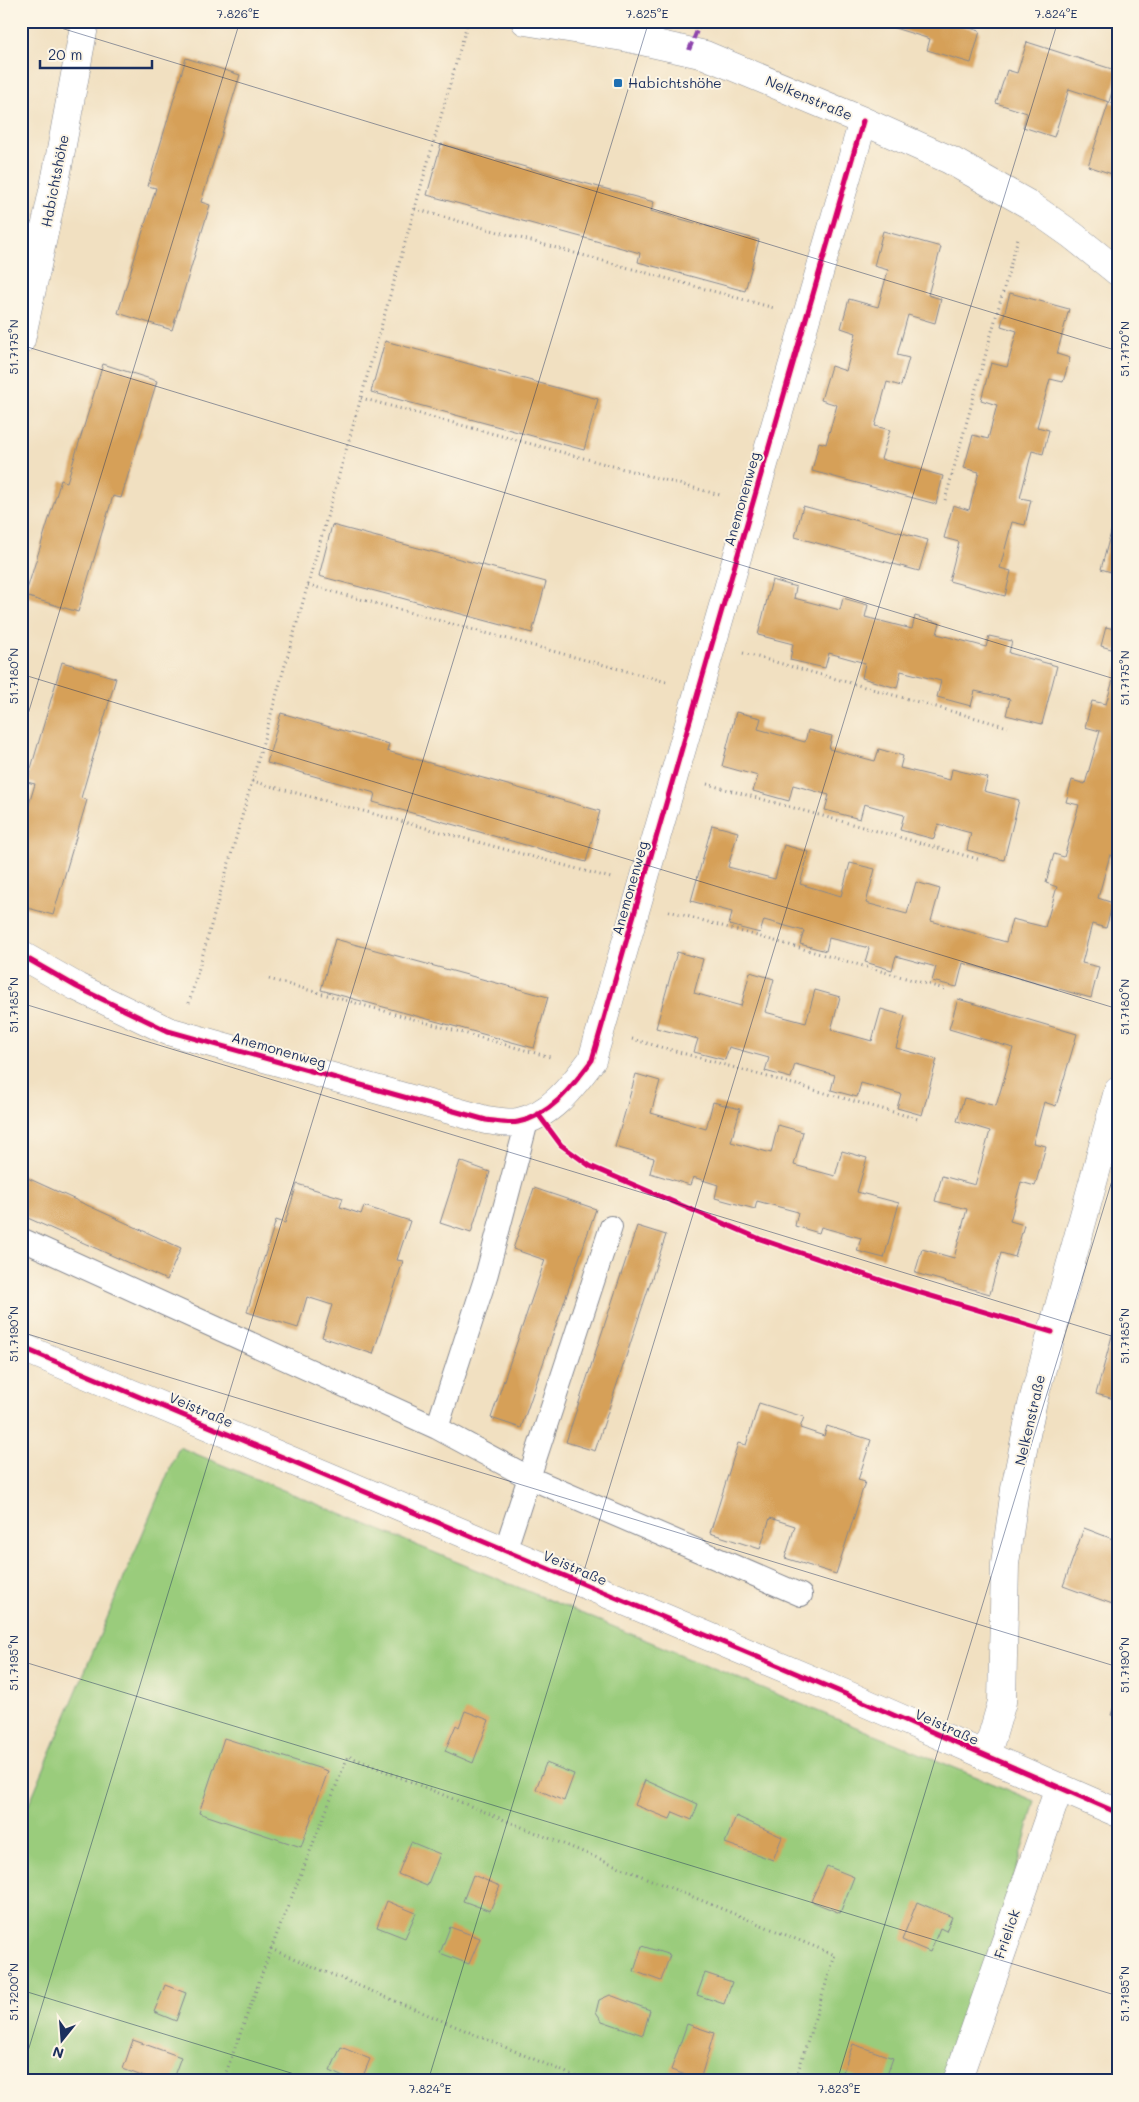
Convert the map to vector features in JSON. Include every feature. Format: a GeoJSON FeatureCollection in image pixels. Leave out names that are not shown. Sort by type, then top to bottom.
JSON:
{"type":"FeatureCollection","features":[{"type":"Feature","properties":{"kind":"street","name":"Habichtshöhe"},"geometry":{"type":"LineString","coordinates":[[21,340],[32,235],[85,21]]}},
{"type":"Feature","properties":{"kind":"street","name":"Nelkenstraße"},"geometry":{"type":"LineString","coordinates":[[525,21],[629,38],[705,55],[863,121],[950,160],[1028,204],[1072,235],[1118,272]]}},
{"type":"Feature","properties":{"kind":"street","name":"Anemonenweg"},"geometry":{"type":"LineString","coordinates":[[21,955],[77,987],[180,1034],[486,1120],[518,1123],[546,1110],[574,1085],[592,1060],[863,121]]}},
{"type":"Feature","properties":{"kind":"street","name":"Nelkenstraße"},"geometry":{"type":"LineString","coordinates":[[986,1757],[1002,1702],[1005,1564],[1015,1489],[1028,1424],[1118,1091]]}},
{"type":"Feature","properties":{"kind":"street","name":"Veistraße"},"geometry":{"type":"LineString","coordinates":[[21,1347],[843,1693],[1118,1813]]}},
{"type":"Feature","properties":{"kind":"street","name":"Frielick"},"geometry":{"type":"LineString","coordinates":[[957,2081],[1058,1788]]}},
{"type":"Feature","properties":{"kind":"lane"},"geometry":{"type":"LineString","coordinates":[[437,1428],[487,1273],[528,1118]]}},
{"type":"Feature","properties":{"kind":"lane"},"geometry":{"type":"LineString","coordinates":[[505,1550],[530,1478],[610,1227]]}},
{"type":"Feature","properties":{"kind":"lane"},"geometry":{"type":"LineString","coordinates":[[21,1239],[437,1428],[530,1478],[801,1595]]}},
{"type":"Feature","properties":{"kind":"path"},"geometry":{"type":"LineString","coordinates":[[180,1034],[468,21]]}},
{"type":"Feature","properties":{"kind":"path"},"geometry":{"type":"LineString","coordinates":[[945,500],[1028,204]]}},
{"type":"Feature","properties":{"kind":"path"},"geometry":{"type":"LineString","coordinates":[[415,209],[806,317]]}},
{"type":"Feature","properties":{"kind":"path"},"geometry":{"type":"LineString","coordinates":[[361,398],[752,504]]}},
{"type":"Feature","properties":{"kind":"path"},"geometry":{"type":"LineString","coordinates":[[308,585],[698,691]]}},
{"type":"Feature","properties":{"kind":"path"},"geometry":{"type":"LineString","coordinates":[[712,644],[1008,727]]}},
{"type":"Feature","properties":{"kind":"path"},"geometry":{"type":"LineString","coordinates":[[674,775],[978,859]]}},
{"type":"Feature","properties":{"kind":"path"},"geometry":{"type":"LineString","coordinates":[[252,781],[639,895],[948,990]]}},
{"type":"Feature","properties":{"kind":"path"},"geometry":{"type":"LineString","coordinates":[[269,979],[586,1067]]}},
{"type":"Feature","properties":{"kind":"path"},"geometry":{"type":"LineString","coordinates":[[600,1031],[918,1119]]}},
{"type":"Feature","properties":{"kind":"path"},"geometry":{"type":"LineString","coordinates":[[223,2081],[271,1949],[348,1756],[836,1955],[795,2081]]}},
{"type":"Feature","properties":{"kind":"path"},"geometry":{"type":"LineString","coordinates":[[271,1949],[586,2081]]}},
{"type":"Feature","properties":{"kind":"green space"},"geometry":{"type":"Polygon","coordinates":[[[179,1447],[1035,1801],[1014,1878],[944,2081],[21,2081],[21,1823],[179,1447]]]}},
{"type":"Feature","properties":{"kind":"building"},"geometry":{"type":"Polygon","coordinates":[[[872,21],[945,21],[980,31],[971,63],[927,50],[930,39],[872,21]]]}},
{"type":"Feature","properties":{"kind":"building"},"geometry":{"type":"Polygon","coordinates":[[[1027,42],[1118,71],[1109,102],[1069,89],[1054,137],[1023,127],[1027,113],[996,103],[1007,70],[1017,73],[1027,42]]]}},
{"type":"Feature","properties":{"kind":"building"},"geometry":{"type":"Polygon","coordinates":[[[186,58],[240,75],[201,202],[210,205],[172,330],[118,313],[156,188],[148,186],[186,58]]]}},
{"type":"Feature","properties":{"kind":"building"},"geometry":{"type":"Polygon","coordinates":[[[1109,102],[1118,104],[1118,176],[1088,166],[1109,102]]]}},
{"type":"Feature","properties":{"kind":"building"},"geometry":{"type":"Polygon","coordinates":[[[441,144],[654,202],[651,211],[759,240],[745,291],[638,262],[640,253],[427,195],[441,144]]]}},
{"type":"Feature","properties":{"kind":"building"},"geometry":{"type":"Polygon","coordinates":[[[883,231],[941,247],[928,295],[941,299],[935,323],[908,315],[897,355],[909,358],[901,386],[887,382],[875,426],[890,430],[881,459],[943,476],[936,504],[812,471],[819,442],[826,444],[837,405],[821,400],[831,366],[846,371],[856,333],[841,328],[849,299],[878,307],[888,270],[874,266],[883,231]]]}},
{"type":"Feature","properties":{"kind":"building"},"geometry":{"type":"Polygon","coordinates":[[[1010,293],[1069,309],[1057,354],[1070,358],[1063,382],[1050,379],[1037,427],[1049,430],[1043,454],[1032,451],[1020,498],[1031,500],[1025,525],[1012,522],[1000,568],[1011,571],[1005,596],[949,581],[959,542],[944,538],[953,505],[969,510],[979,472],[964,468],[973,435],[988,439],[997,405],[981,400],[991,363],[1007,367],[1017,331],[1001,326],[1010,293]]]}},
{"type":"Feature","properties":{"kind":"building"},"geometry":{"type":"Polygon","coordinates":[[[385,341],[598,399],[584,450],[371,392],[385,341]]]}},
{"type":"Feature","properties":{"kind":"building"},"geometry":{"type":"Polygon","coordinates":[[[103,364],[157,381],[121,498],[113,496],[78,612],[25,596],[61,480],[67,482],[103,364]]]}},
{"type":"Feature","properties":{"kind":"building"},"geometry":{"type":"Polygon","coordinates":[[[803,506],[928,540],[919,571],[795,537],[803,506]]]}},
{"type":"Feature","properties":{"kind":"building"},"geometry":{"type":"Polygon","coordinates":[[[1118,510],[1118,574],[1101,569],[1118,510]]]}},
{"type":"Feature","properties":{"kind":"building"},"geometry":{"type":"Polygon","coordinates":[[[332,525],[546,582],[532,633],[319,576],[332,525]]]}},
{"type":"Feature","properties":{"kind":"building"},"geometry":{"type":"Polygon","coordinates":[[[772,580],[796,587],[794,598],[840,610],[843,598],[868,605],[865,617],[912,629],[915,616],[940,623],[937,634],[986,647],[989,636],[1012,641],[1009,653],[1057,666],[1042,724],[1006,715],[1010,699],[975,691],[971,706],[937,697],[941,681],[901,671],[897,688],[862,678],[865,663],[829,653],[825,668],[790,660],[793,644],[758,635],[772,580]]]}},
{"type":"Feature","properties":{"kind":"building"},"geometry":{"type":"Polygon","coordinates":[[[1106,627],[1118,630],[1118,651],[1101,646],[1106,627]]]}},
{"type":"Feature","properties":{"kind":"building"},"geometry":{"type":"Polygon","coordinates":[[[62,662],[116,678],[81,798],[87,800],[53,915],[21,906],[21,831],[35,784],[27,782],[62,662]]]}},
{"type":"Feature","properties":{"kind":"building"},"geometry":{"type":"Polygon","coordinates":[[[1118,663],[1118,857],[1110,855],[1098,898],[1113,903],[1106,928],[1092,924],[1082,963],[1099,967],[1091,998],[963,963],[957,987],[932,981],[936,967],[896,956],[892,970],[865,962],[869,948],[829,938],[826,951],[800,944],[804,931],[764,920],[760,933],[729,925],[732,912],[691,901],[712,825],[738,832],[728,867],[775,879],[784,845],[809,852],[800,884],[841,896],[850,863],[875,869],[866,903],[907,914],[916,882],[940,889],[931,921],[1006,942],[1012,919],[1045,927],[1057,887],[1046,883],[1054,854],[1064,857],[1079,805],[1066,802],[1072,780],[1085,784],[1100,731],[1085,727],[1092,701],[1106,704],[1118,663]]]}},
{"type":"Feature","properties":{"kind":"building"},"geometry":{"type":"Polygon","coordinates":[[[736,712],[761,718],[758,729],[805,742],[808,730],[832,736],[829,749],[875,761],[879,749],[903,756],[900,768],[950,780],[952,769],[988,778],[984,791],[1019,800],[1004,860],[967,850],[971,833],[938,824],[934,839],[900,830],[904,815],[864,804],[860,819],[825,810],[829,795],[793,785],[789,801],[753,791],[758,776],[722,766],[736,712]]]}},
{"type":"Feature","properties":{"kind":"building"},"geometry":{"type":"Polygon","coordinates":[[[281,713],[389,744],[387,751],[600,811],[586,862],[373,802],[375,793],[267,763],[281,713]]]}},
{"type":"Feature","properties":{"kind":"building"},"geometry":{"type":"Polygon","coordinates":[[[335,939],[548,997],[534,1048],[321,990],[335,939]]]}},
{"type":"Feature","properties":{"kind":"building"},"geometry":{"type":"Polygon","coordinates":[[[677,952],[703,959],[694,993],[741,1006],[750,972],[774,979],[765,1012],[806,1023],[815,990],[840,997],[831,1030],[872,1041],[881,1009],[905,1016],[896,1048],[937,1059],[922,1115],[897,1108],[901,1094],[861,1083],[857,1097],[831,1090],[835,1075],[795,1064],[791,1078],[765,1071],[769,1058],[729,1047],[725,1060],[694,1052],[698,1039],[656,1028],[677,952]]]}},
{"type":"Feature","properties":{"kind":"building"},"geometry":{"type":"Polygon","coordinates":[[[958,999],[1077,1034],[1056,1106],[1044,1102],[1033,1143],[1046,1146],[1035,1186],[1021,1182],[1010,1221],[1024,1225],[1015,1257],[1001,1253],[990,1294],[915,1273],[922,1249],[954,1258],[967,1209],[935,1201],[942,1176],[975,1185],[990,1131],[957,1121],[964,1098],[996,1106],[1013,1048],[949,1029],[958,999]]]}},
{"type":"Feature","properties":{"kind":"building"},"geometry":{"type":"Polygon","coordinates":[[[636,1074],[660,1081],[651,1113],[706,1129],[713,1102],[740,1109],[731,1142],[771,1153],[778,1125],[803,1132],[794,1165],[835,1176],[842,1151],[867,1158],[857,1192],[899,1203],[884,1258],[857,1251],[861,1238],[821,1227],[819,1233],[795,1226],[798,1212],[757,1201],[755,1209],[715,1198],[718,1185],[693,1177],[690,1185],[650,1173],[654,1158],[615,1147],[636,1074]]]}},
{"type":"Feature","properties":{"kind":"building"},"geometry":{"type":"Polygon","coordinates":[[[460,1161],[490,1172],[471,1233],[440,1223],[460,1161]]]}},
{"type":"Feature","properties":{"kind":"building"},"geometry":{"type":"Polygon","coordinates":[[[21,1175],[181,1248],[167,1280],[21,1215],[21,1175]]]}},
{"type":"Feature","properties":{"kind":"building"},"geometry":{"type":"Polygon","coordinates":[[[297,1184],[343,1198],[340,1207],[361,1214],[364,1206],[410,1221],[397,1260],[403,1261],[373,1354],[322,1337],[332,1305],[307,1297],[298,1328],[247,1312],[276,1220],[285,1223],[297,1184]]]}},
{"type":"Feature","properties":{"kind":"building"},"geometry":{"type":"Polygon","coordinates":[[[534,1188],[596,1209],[521,1428],[491,1418],[545,1260],[513,1249],[534,1188]]]}},
{"type":"Feature","properties":{"kind":"building"},"geometry":{"type":"Polygon","coordinates":[[[637,1226],[666,1235],[595,1451],[566,1442],[637,1226]]]}},
{"type":"Feature","properties":{"kind":"building"},"geometry":{"type":"Polygon","coordinates":[[[1118,1318],[1118,1400],[1096,1394],[1118,1318]]]}},
{"type":"Feature","properties":{"kind":"building"},"geometry":{"type":"Polygon","coordinates":[[[759,1403],[804,1417],[800,1428],[824,1436],[827,1426],[871,1440],[858,1480],[865,1482],[836,1574],[785,1558],[795,1526],[770,1518],[760,1549],[710,1533],[738,1443],[746,1445],[759,1403]]]}},
{"type":"Feature","properties":{"kind":"building"},"geometry":{"type":"Polygon","coordinates":[[[1084,1528],[1118,1541],[1118,1606],[1063,1586],[1084,1528]]]}},
{"type":"Feature","properties":{"kind":"building"},"geometry":{"type":"Polygon","coordinates":[[[1118,1697],[1118,1717],[1111,1715],[1118,1697]]]}},
{"type":"Feature","properties":{"kind":"building"},"geometry":{"type":"Polygon","coordinates":[[[465,1711],[489,1720],[473,1763],[445,1751],[456,1725],[459,1727],[465,1711]]]}},
{"type":"Feature","properties":{"kind":"building"},"geometry":{"type":"Polygon","coordinates":[[[224,1738],[328,1771],[301,1847],[199,1813],[224,1738]]]}},
{"type":"Feature","properties":{"kind":"building"},"geometry":{"type":"Polygon","coordinates":[[[546,1763],[574,1774],[564,1801],[536,1789],[546,1763]]]}},
{"type":"Feature","properties":{"kind":"building"},"geometry":{"type":"Polygon","coordinates":[[[645,1780],[698,1804],[692,1820],[673,1812],[670,1819],[635,1805],[645,1780]]]}},
{"type":"Feature","properties":{"kind":"building"},"geometry":{"type":"Polygon","coordinates":[[[736,1816],[782,1837],[773,1860],[725,1843],[736,1816]]]}},
{"type":"Feature","properties":{"kind":"building"},"geometry":{"type":"Polygon","coordinates":[[[411,1842],[440,1854],[427,1886],[398,1874],[411,1842]]]}},
{"type":"Feature","properties":{"kind":"building"},"geometry":{"type":"Polygon","coordinates":[[[827,1866],[854,1877],[840,1913],[811,1901],[827,1866]]]}},
{"type":"Feature","properties":{"kind":"building"},"geometry":{"type":"Polygon","coordinates":[[[473,1875],[500,1886],[490,1911],[463,1901],[473,1875]]]}},
{"type":"Feature","properties":{"kind":"building"},"geometry":{"type":"Polygon","coordinates":[[[387,1901],[416,1913],[405,1938],[377,1927],[387,1901]]]}},
{"type":"Feature","properties":{"kind":"building"},"geometry":{"type":"Polygon","coordinates":[[[917,1902],[952,1917],[946,1931],[940,1928],[930,1952],[902,1940],[917,1902]]]}},
{"type":"Feature","properties":{"kind":"building"},"geometry":{"type":"Polygon","coordinates":[[[450,1927],[480,1938],[469,1964],[440,1953],[450,1927]]]}},
{"type":"Feature","properties":{"kind":"building"},"geometry":{"type":"Polygon","coordinates":[[[642,1946],[670,1955],[661,1981],[634,1971],[642,1946]]]}},
{"type":"Feature","properties":{"kind":"building"},"geometry":{"type":"Polygon","coordinates":[[[705,1973],[732,1982],[724,2004],[697,1995],[705,1973]]]}},
{"type":"Feature","properties":{"kind":"building"},"geometry":{"type":"Polygon","coordinates":[[[165,1985],[186,1993],[176,2021],[154,2012],[165,1985]]]}},
{"type":"Feature","properties":{"kind":"building"},"geometry":{"type":"Polygon","coordinates":[[[610,1995],[650,2010],[643,2035],[602,2021],[596,2012],[599,2000],[610,1995]]]}},
{"type":"Feature","properties":{"kind":"building"},"geometry":{"type":"Polygon","coordinates":[[[687,2024],[714,2033],[700,2080],[671,2070],[687,2024]]]}},
{"type":"Feature","properties":{"kind":"building"},"geometry":{"type":"Polygon","coordinates":[[[133,2040],[181,2057],[172,2081],[155,2081],[123,2069],[133,2040]]]}},
{"type":"Feature","properties":{"kind":"building"},"geometry":{"type":"Polygon","coordinates":[[[853,2044],[893,2058],[885,2081],[869,2081],[843,2072],[853,2044]]]}},
{"type":"Feature","properties":{"kind":"building"},"geometry":{"type":"Polygon","coordinates":[[[341,2047],[370,2059],[361,2081],[352,2081],[330,2071],[341,2047]]]}},
{"type":"Feature","properties":{"kind":"marked path"},"geometry":{"type":"LineString","coordinates":[[689,50],[701,21]]}},
{"type":"Feature","properties":{"kind":"cycle path"},"geometry":{"type":"LineString","coordinates":[[21,955],[77,987],[168,1031],[486,1120],[511,1123],[530,1119],[560,1098],[592,1060],[863,121]]}},
{"type":"Feature","properties":{"kind":"cycle path"},"geometry":{"type":"LineString","coordinates":[[538,1114],[561,1145],[590,1166],[760,1239],[901,1287],[1052,1332]]}},
{"type":"Feature","properties":{"kind":"cycle path"},"geometry":{"type":"LineString","coordinates":[[21,1347],[843,1693],[1118,1813]]}},
{"type":"Feature","properties":{"kind":"place","name":"Habichtshöhe"},"geometry":{"type":"Point","coordinates":[618,83]}}]}
